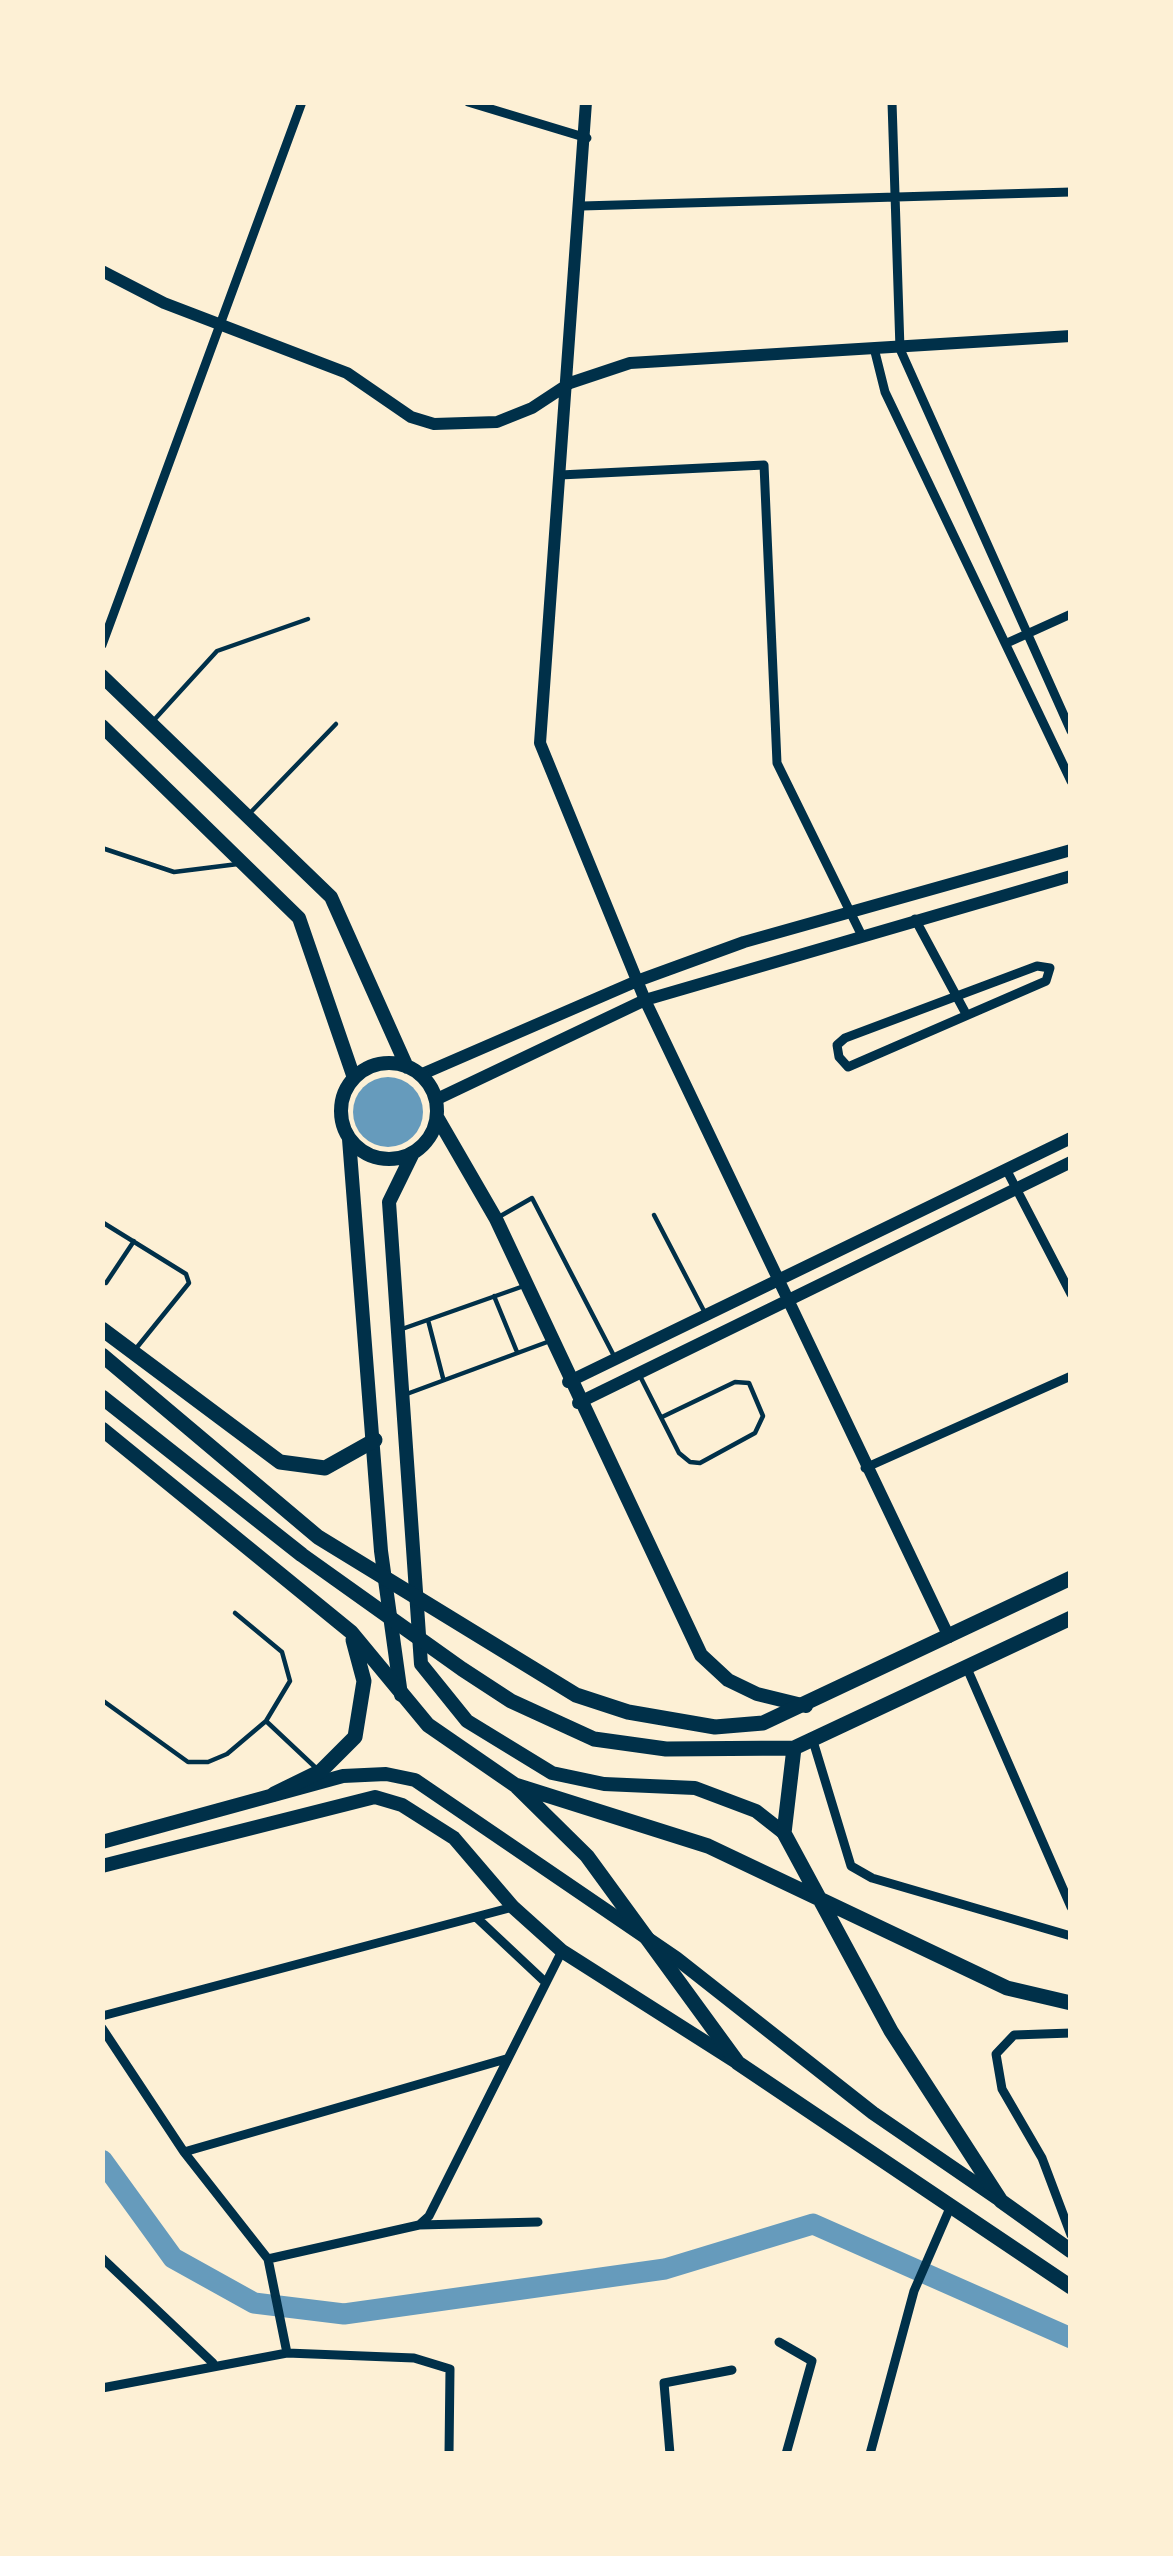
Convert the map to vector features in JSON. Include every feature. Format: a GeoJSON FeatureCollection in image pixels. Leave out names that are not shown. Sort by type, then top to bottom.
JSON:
{"type":"FeatureCollection","features":[{"type":"Feature","properties":{"kind":"main road"},"geometry":{"type":"LineString","coordinates":[[102,676],[332,897],[413,1071],[436,1100],[433,1131],[413,1153],[389,1202],[422,1664],[443,1697],[487,1737],[552,1773],[604,1784],[695,1788],[756,1811],[784,1833],[891,2031],[1001,2201]]}},
{"type":"Feature","properties":{"kind":"main road"},"geometry":{"type":"LineString","coordinates":[[102,726],[299,918],[354,1078]]}},
{"type":"Feature","properties":{"kind":"main road"},"geometry":{"type":"LineString","coordinates":[[401,1695],[381,1551],[350,1139],[340,1108],[354,1078],[380,1064],[413,1071]]}},
{"type":"Feature","properties":{"kind":"main road"},"geometry":{"type":"LineString","coordinates":[[437,1117],[496,1219],[568,1382],[701,1654],[728,1680],[757,1694],[806,1706]]}},
{"type":"Feature","properties":{"kind":"main road"},"geometry":{"type":"LineString","coordinates":[[350,1139],[381,1158],[413,1153]]}},
{"type":"Feature","properties":{"kind":"main road"},"geometry":{"type":"LineString","coordinates":[[102,1329],[280,1462],[325,1468],[375,1440]]}},
{"type":"Feature","properties":{"kind":"main road"},"geometry":{"type":"LineString","coordinates":[[102,1355],[318,1537],[576,1695],[628,1712],[716,1727],[764,1724],[1071,1578]]}},
{"type":"Feature","properties":{"kind":"main road"},"geometry":{"type":"LineString","coordinates":[[107,1400],[302,1555],[462,1669],[561,1727],[628,1744],[794,1748],[1071,1618]]}},
{"type":"Feature","properties":{"kind":"main road"},"geometry":{"type":"LineString","coordinates":[[102,1429],[351,1631],[428,1725],[515,1785],[586,1856],[738,2062]]}},
{"type":"Feature","properties":{"kind":"main road"},"geometry":{"type":"LineString","coordinates":[[274,1794],[321,1771],[344,1751],[358,1726],[364,1681],[351,1631]]}},
{"type":"Feature","properties":{"kind":"main road"},"geometry":{"type":"LineString","coordinates":[[784,1833],[794,1748]]}},
{"type":"Feature","properties":{"kind":"main road"},"geometry":{"type":"LineString","coordinates":[[102,1842],[343,1776],[386,1774],[415,1780],[660,1946],[873,2113],[1071,2251]]}},
{"type":"Feature","properties":{"kind":"main road"},"geometry":{"type":"LineString","coordinates":[[515,1785],[708,1846],[1007,1988],[1071,2003]]}},
{"type":"Feature","properties":{"kind":"main road"},"geometry":{"type":"LineString","coordinates":[[102,1866],[375,1797],[402,1805],[454,1838],[513,1907],[562,1951],[738,2062],[1071,2288]]}},
{"type":"Feature","properties":{"kind":"street"},"geometry":{"type":"LineString","coordinates":[[102,645],[217,322],[302,102]]}},
{"type":"Feature","properties":{"kind":"street"},"geometry":{"type":"LineString","coordinates":[[468,102],[587,138]]}},
{"type":"Feature","properties":{"kind":"street"},"geometry":{"type":"LineString","coordinates":[[586,102],[570,382],[540,743],[645,1000],[786,1304],[949,1637]]}},
{"type":"Feature","properties":{"kind":"street"},"geometry":{"type":"LineString","coordinates":[[892,102],[900,349],[1071,731]]}},
{"type":"Feature","properties":{"kind":"street"},"geometry":{"type":"LineString","coordinates":[[582,206],[1071,192]]}},
{"type":"Feature","properties":{"kind":"street"},"geometry":{"type":"LineString","coordinates":[[102,271],[164,303],[347,374],[411,418],[434,424],[496,422],[532,408],[570,382],[630,363],[875,352],[1071,336]]}},
{"type":"Feature","properties":{"kind":"street"},"geometry":{"type":"LineString","coordinates":[[875,352],[885,392],[1071,781]]}},
{"type":"Feature","properties":{"kind":"street"},"geometry":{"type":"LineString","coordinates":[[560,476],[764,465],[776,763],[862,936]]}},
{"type":"Feature","properties":{"kind":"street"},"geometry":{"type":"LineString","coordinates":[[1007,643],[1071,614]]}},
{"type":"Feature","properties":{"kind":"street"},"geometry":{"type":"LineString","coordinates":[[413,1071],[745,942],[1071,850]]}},
{"type":"Feature","properties":{"kind":"street"},"geometry":{"type":"LineString","coordinates":[[436,1100],[645,1000],[1071,876]]}},
{"type":"Feature","properties":{"kind":"street"},"geometry":{"type":"LineString","coordinates":[[915,919],[965,1012]]}},
{"type":"Feature","properties":{"kind":"street"},"geometry":{"type":"LineString","coordinates":[[1037,967],[1050,968],[1046,981],[965,1012],[848,1067],[839,1057],[837,1045],[845,1038],[953,996],[1037,967]]}},
{"type":"Feature","properties":{"kind":"street"},"geometry":{"type":"LineString","coordinates":[[568,1382],[1071,1138]]}},
{"type":"Feature","properties":{"kind":"street"},"geometry":{"type":"LineString","coordinates":[[578,1403],[1071,1162]]}},
{"type":"Feature","properties":{"kind":"street"},"geometry":{"type":"LineString","coordinates":[[1006,1169],[1071,1294]]}},
{"type":"Feature","properties":{"kind":"street"},"geometry":{"type":"LineString","coordinates":[[865,1468],[1071,1376]]}},
{"type":"Feature","properties":{"kind":"street"},"geometry":{"type":"LineString","coordinates":[[966,1666],[1071,1907]]}},
{"type":"Feature","properties":{"kind":"street"},"geometry":{"type":"LineString","coordinates":[[813,1741],[851,1866],[872,1878],[1071,1936]]}},
{"type":"Feature","properties":{"kind":"street"},"geometry":{"type":"LineString","coordinates":[[102,2016],[513,1907]]}},
{"type":"Feature","properties":{"kind":"street"},"geometry":{"type":"LineString","coordinates":[[477,1918],[543,1980]]}},
{"type":"Feature","properties":{"kind":"street"},"geometry":{"type":"LineString","coordinates":[[419,2225],[429,2216],[543,1980],[562,1951]]}},
{"type":"Feature","properties":{"kind":"street"},"geometry":{"type":"LineString","coordinates":[[102,2028],[184,2152],[268,2259],[287,2353]]}},
{"type":"Feature","properties":{"kind":"street"},"geometry":{"type":"LineString","coordinates":[[1071,2033],[1014,2035],[996,2054],[1002,2089],[1042,2158],[1071,2235]]}},
{"type":"Feature","properties":{"kind":"street"},"geometry":{"type":"LineString","coordinates":[[184,2152],[506,2059]]}},
{"type":"Feature","properties":{"kind":"street"},"geometry":{"type":"LineString","coordinates":[[870,2454],[914,2290],[950,2208]]}},
{"type":"Feature","properties":{"kind":"street"},"geometry":{"type":"LineString","coordinates":[[268,2259],[419,2225],[538,2222]]}},
{"type":"Feature","properties":{"kind":"street"},"geometry":{"type":"LineString","coordinates":[[102,2258],[213,2363]]}},
{"type":"Feature","properties":{"kind":"street"},"geometry":{"type":"LineString","coordinates":[[779,2342],[812,2361],[786,2454]]}},
{"type":"Feature","properties":{"kind":"street"},"geometry":{"type":"LineString","coordinates":[[102,2388],[213,2363],[287,2353],[413,2358],[450,2369],[449,2454]]}},
{"type":"Feature","properties":{"kind":"street"},"geometry":{"type":"LineString","coordinates":[[670,2454],[664,2383],[732,2370]]}},
{"type":"Feature","properties":{"kind":"lane"},"geometry":{"type":"LineString","coordinates":[[151,723],[217,651],[308,620]]}},
{"type":"Feature","properties":{"kind":"lane"},"geometry":{"type":"LineString","coordinates":[[248,816],[336,724]]}},
{"type":"Feature","properties":{"kind":"lane"},"geometry":{"type":"LineString","coordinates":[[102,848],[175,872],[244,862]]}},
{"type":"Feature","properties":{"kind":"lane"},"geometry":{"type":"LineString","coordinates":[[496,1219],[532,1198],[615,1359]]}},
{"type":"Feature","properties":{"kind":"lane"},"geometry":{"type":"LineString","coordinates":[[654,1215],[706,1315]]}},
{"type":"Feature","properties":{"kind":"lane"},"geometry":{"type":"LineString","coordinates":[[102,1222],[186,1274],[189,1283],[134,1351]]}},
{"type":"Feature","properties":{"kind":"lane"},"geometry":{"type":"LineString","coordinates":[[106,1283],[134,1240]]}},
{"type":"Feature","properties":{"kind":"lane"},"geometry":{"type":"LineString","coordinates":[[396,1331],[524,1286]]}},
{"type":"Feature","properties":{"kind":"lane"},"geometry":{"type":"LineString","coordinates":[[494,1296],[518,1353]]}},
{"type":"Feature","properties":{"kind":"lane"},"geometry":{"type":"LineString","coordinates":[[428,1320],[444,1380]]}},
{"type":"Feature","properties":{"kind":"lane"},"geometry":{"type":"LineString","coordinates":[[400,1396],[550,1341]]}},
{"type":"Feature","properties":{"kind":"lane"},"geometry":{"type":"LineString","coordinates":[[639,1374],[680,1453],[700,1463],[755,1433],[763,1416],[749,1383],[735,1382],[662,1417]]}},
{"type":"Feature","properties":{"kind":"lane"},"geometry":{"type":"LineString","coordinates":[[102,1700],[168,1751],[197,1764],[240,1746],[266,1721],[290,1682],[282,1652],[235,1613]]}},
{"type":"Feature","properties":{"kind":"lane"},"geometry":{"type":"LineString","coordinates":[[266,1721],[321,1771]]}},
{"type":"Feature","properties":{"kind":"water"},"geometry":{"type":"Polygon","coordinates":[[[388,1077],[412,1088],[423,1112],[412,1136],[388,1147],[364,1136],[353,1112],[364,1088],[388,1077]]]}},
{"type":"Feature","properties":{"kind":"waterway"},"geometry":{"type":"LineString","coordinates":[[102,2160],[173,2258],[254,2303],[344,2314],[665,2269],[813,2224],[1071,2338]]}}]}
